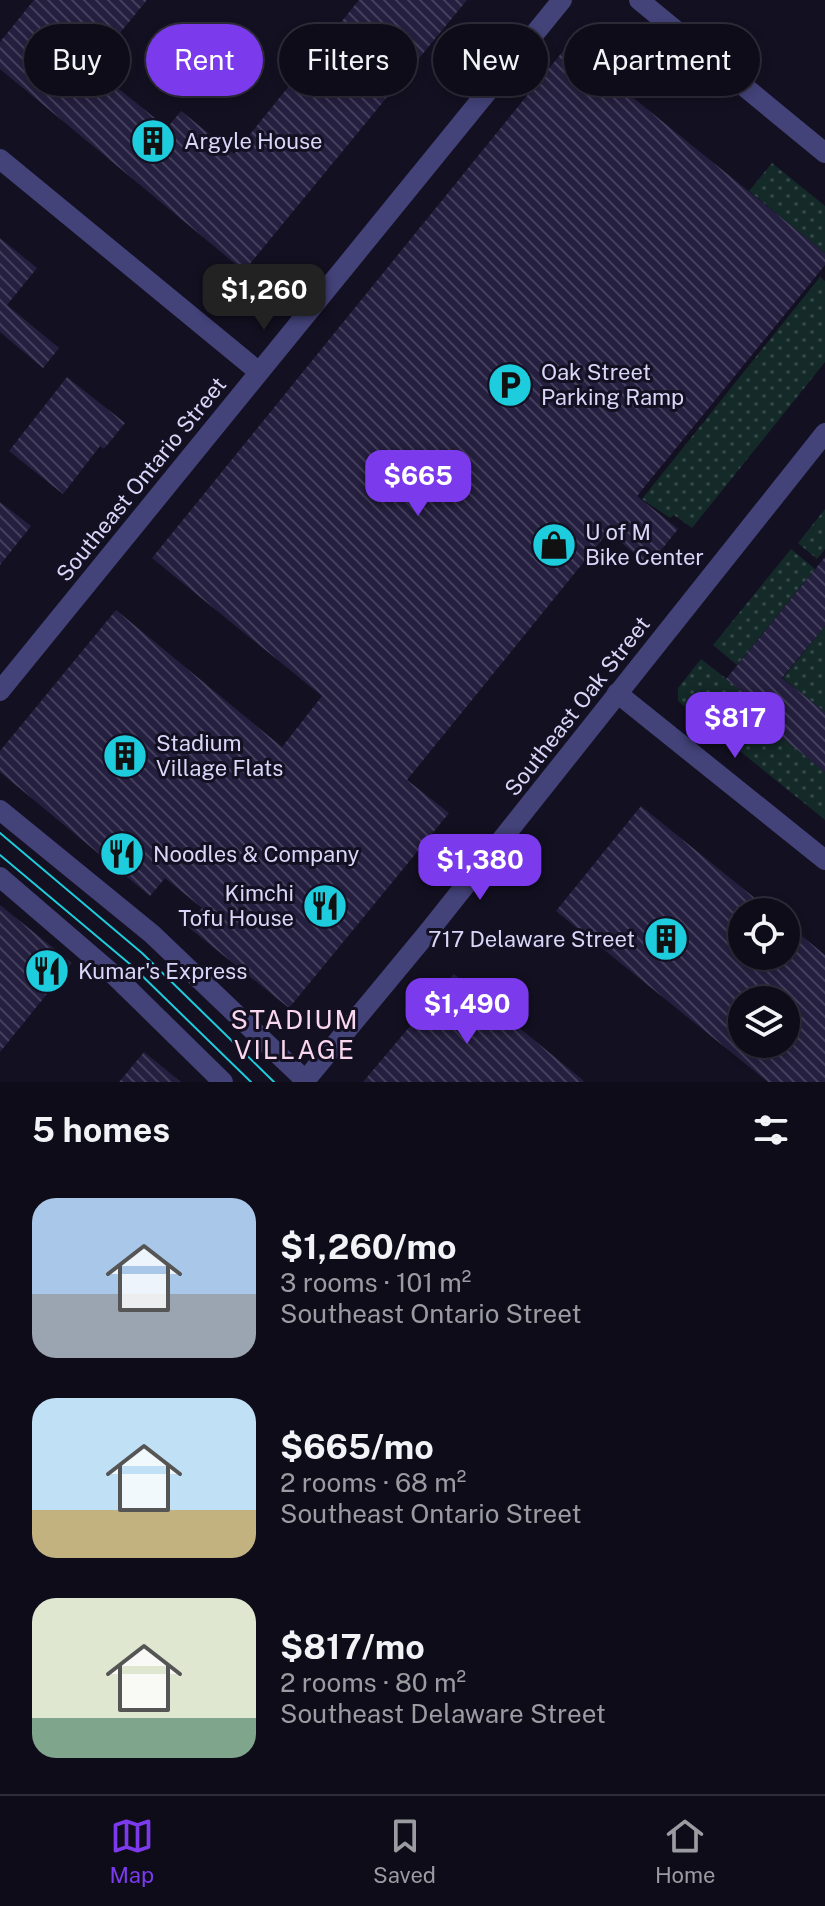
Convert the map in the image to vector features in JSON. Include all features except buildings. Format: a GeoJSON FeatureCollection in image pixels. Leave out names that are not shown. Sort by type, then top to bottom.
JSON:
{"type":"FeatureCollection","features":[{"type":"Feature","properties":{"kind":"street","name":"Southeast Ontario Street"},"geometry":{"type":"LineString","coordinates":[[0,691],[562,0]]}},
{"type":"Feature","properties":{"kind":"street"},"geometry":{"type":"LineString","coordinates":[[639,0],[825,153]]}},
{"type":"Feature","properties":{"kind":"street"},"geometry":{"type":"LineString","coordinates":[[0,159],[259,372]]}},
{"type":"Feature","properties":{"kind":"street","name":"Southeast Oak Street"},"geometry":{"type":"LineString","coordinates":[[306,1081],[825,433]]}},
{"type":"Feature","properties":{"kind":"street"},"geometry":{"type":"LineString","coordinates":[[617,693],[825,860]]}},
{"type":"Feature","properties":{"kind":"street"},"geometry":{"type":"LineString","coordinates":[[0,810],[152,934],[306,1081]]}},
{"type":"Feature","properties":{"kind":"street"},"geometry":{"type":"LineString","coordinates":[[0,877],[114,975],[223,1082]]}},
{"type":"Feature","properties":{"kind":"green space"},"geometry":{"type":"Polygon","coordinates":[[[772,163],[825,206],[825,253],[749,191],[772,163]]]}},
{"type":"Feature","properties":{"kind":"green space"},"geometry":{"type":"Polygon","coordinates":[[[820,277],[825,281],[825,362],[692,528],[642,499],[820,277]]]}},
{"type":"Feature","properties":{"kind":"green space"},"geometry":{"type":"Polygon","coordinates":[[[825,509],[825,549],[817,559],[798,543],[825,509]]]}},
{"type":"Feature","properties":{"kind":"green space"},"geometry":{"type":"Polygon","coordinates":[[[791,549],[815,569],[737,665],[713,645],[791,549]]]}},
{"type":"Feature","properties":{"kind":"green space"},"geometry":{"type":"Polygon","coordinates":[[[825,626],[825,712],[783,678],[825,626]]]}},
{"type":"Feature","properties":{"kind":"green space"},"geometry":{"type":"Polygon","coordinates":[[[701,659],[747,695],[740,704],[825,772],[825,820],[678,701],[678,688],[701,659]]]}},
{"type":"Feature","properties":{"kind":"tram line"},"geometry":{"type":"LineString","coordinates":[[0,833],[142,953],[274,1082]]}},
{"type":"Feature","properties":{"kind":"tram line"},"geometry":{"type":"LineString","coordinates":[[0,855],[131,965],[251,1082]]}},
{"type":"Feature","properties":{"kind":"place","name":"Argyle House"},"geometry":{"type":"Point","coordinates":[153,141]}},
{"type":"Feature","properties":{"kind":"place","name":"Oak Street Parking Ramp"},"geometry":{"type":"Point","coordinates":[510,385]}},
{"type":"Feature","properties":{"kind":"place","name":"U of M Bike Center"},"geometry":{"type":"Point","coordinates":[554,545]}},
{"type":"Feature","properties":{"kind":"place","name":"Stadium Village Flats"},"geometry":{"type":"Point","coordinates":[125,756]}},
{"type":"Feature","properties":{"kind":"place","name":"Noodles & Company"},"geometry":{"type":"Point","coordinates":[122,854]}},
{"type":"Feature","properties":{"kind":"place","name":"Kimchi Tofu House"},"geometry":{"type":"Point","coordinates":[325,906]}},
{"type":"Feature","properties":{"kind":"place","name":"717 Delaware Street"},"geometry":{"type":"Point","coordinates":[666,939]}},
{"type":"Feature","properties":{"kind":"place","name":"Kumar's Express"},"geometry":{"type":"Point","coordinates":[47,971]}},
{"type":"Feature","properties":{"kind":"district","name":"STADIUM VILLAGE"},"geometry":{"type":"Point","coordinates":[295,1034]}}]}
